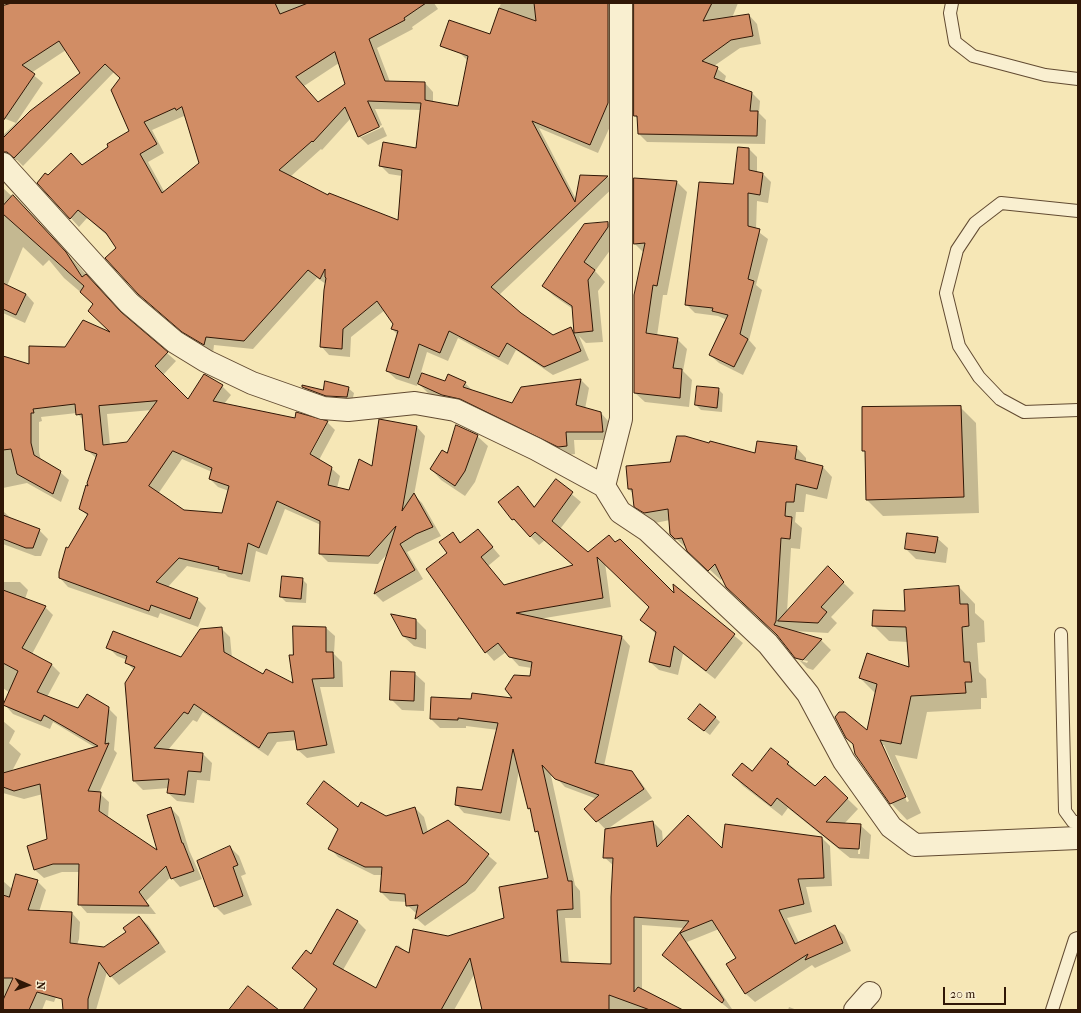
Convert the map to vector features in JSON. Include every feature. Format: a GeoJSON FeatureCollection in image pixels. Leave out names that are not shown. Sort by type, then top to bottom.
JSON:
{"type":"FeatureCollection","features":[{"type":"Feature","properties":{"kind":"street"},"geometry":{"type":"LineString","coordinates":[[604,486],[621,419],[621,3]]}},
{"type":"Feature","properties":{"kind":"street"},"geometry":{"type":"LineString","coordinates":[[3,164],[129,303],[175,342],[206,361],[252,383],[323,408],[348,410],[415,403],[455,410],[536,449],[604,486],[620,512],[647,530],[768,644],[808,694],[844,761],[891,827],[915,845],[1078,838]]}},
{"type":"Feature","properties":{"kind":"street"},"geometry":{"type":"LineString","coordinates":[[855,1010],[870,993]]}},
{"type":"Feature","properties":{"kind":"lane"},"geometry":{"type":"LineString","coordinates":[[952,3],[950,13],[955,42],[973,56],[1045,75],[1078,79]]}},
{"type":"Feature","properties":{"kind":"lane"},"geometry":{"type":"LineString","coordinates":[[1078,211],[1000,203],[975,223],[957,250],[946,293],[959,346],[979,377],[1000,399],[1024,412],[1078,410]]}},
{"type":"Feature","properties":{"kind":"lane"},"geometry":{"type":"LineString","coordinates":[[1061,634],[1065,811],[1073,822],[1078,822]]}},
{"type":"Feature","properties":{"kind":"lane"},"geometry":{"type":"LineString","coordinates":[[1052,1010],[1075,939],[1078,938]]}},
{"type":"Feature","properties":{"kind":"building"},"geometry":{"type":"Polygon","coordinates":[[[12,3],[275,3],[280,14],[308,3],[426,3],[404,18],[405,20],[369,39],[385,81],[425,82],[425,100],[458,106],[468,56],[440,46],[449,20],[490,34],[499,8],[536,21],[534,3],[608,3],[608,103],[590,145],[532,121],[575,202],[580,175],[608,176],[491,287],[521,313],[553,335],[571,327],[581,351],[544,367],[507,343],[499,357],[449,331],[440,353],[419,344],[409,378],[386,371],[398,331],[391,329],[393,324],[377,301],[343,329],[342,349],[320,347],[326,278],[325,269],[320,279],[308,270],[244,341],[206,337],[204,345],[182,332],[138,294],[105,258],[116,248],[106,233],[78,210],[70,219],[37,183],[45,173],[48,175],[71,153],[82,165],[108,147],[107,144],[129,131],[111,90],[120,78],[105,64],[14,158],[7,152],[3,152],[3,138],[30,111],[80,73],[59,41],[22,65],[35,74],[3,121],[3,6],[12,3]],[[335,52],[296,77],[318,102],[345,84],[335,52]],[[368,101],[379,127],[358,137],[345,107],[313,142],[312,141],[279,170],[328,195],[329,193],[398,220],[402,170],[379,166],[383,142],[416,148],[421,103],[368,101]],[[182,107],[176,110],[175,108],[144,122],[157,144],[140,154],[162,193],[199,163],[182,107]]]}},
{"type":"Feature","properties":{"kind":"building"},"geometry":{"type":"Polygon","coordinates":[[[634,3],[712,3],[703,21],[749,14],[753,36],[731,40],[702,61],[718,67],[714,78],[752,92],[750,111],[758,111],[757,136],[638,134],[637,116],[634,116],[634,3]]]}},
{"type":"Feature","properties":{"kind":"building"},"geometry":{"type":"Polygon","coordinates":[[[738,147],[749,148],[749,170],[763,173],[760,195],[748,193],[748,226],[760,229],[748,279],[754,281],[740,334],[748,339],[734,367],[709,355],[728,315],[712,311],[713,308],[685,305],[699,182],[733,184],[738,147]]]}},
{"type":"Feature","properties":{"kind":"building"},"geometry":{"type":"Polygon","coordinates":[[[634,178],[677,181],[657,286],[653,285],[646,333],[678,338],[673,368],[682,369],[680,398],[634,393],[634,295],[645,243],[634,244],[634,178]]]}},
{"type":"Feature","properties":{"kind":"building"},"geometry":{"type":"Polygon","coordinates":[[[13,195],[66,252],[82,277],[86,274],[121,312],[168,352],[155,366],[188,399],[204,374],[223,385],[213,401],[295,418],[296,412],[328,421],[310,454],[332,467],[328,485],[349,490],[359,459],[372,466],[379,419],[417,426],[402,511],[414,493],[433,527],[416,534],[400,544],[415,570],[374,594],[396,526],[369,556],[319,554],[320,521],[277,501],[259,548],[248,543],[242,574],[179,558],[156,582],[198,598],[190,619],[151,605],[149,611],[59,578],[59,572],[66,547],[68,548],[88,514],[79,509],[86,485],[88,486],[87,483],[97,454],[85,450],[82,414],[76,415],[75,404],[33,409],[34,413],[31,413],[31,443],[34,455],[61,471],[53,494],[17,474],[11,449],[3,450],[3,356],[29,364],[29,346],[65,347],[83,320],[110,332],[88,311],[93,304],[80,292],[84,286],[3,214],[3,206],[13,195]],[[157,401],[99,406],[103,445],[127,442],[157,401]],[[173,451],[149,486],[184,510],[222,513],[229,486],[209,479],[212,468],[173,451]]]}},
{"type":"Feature","properties":{"kind":"building"},"geometry":{"type":"Polygon","coordinates":[[[608,222],[608,227],[584,262],[595,270],[588,280],[593,331],[574,333],[572,306],[542,286],[584,224],[608,222]]]}},
{"type":"Feature","properties":{"kind":"building"},"geometry":{"type":"Polygon","coordinates":[[[3,283],[26,294],[16,315],[3,309],[3,283]]]}},
{"type":"Feature","properties":{"kind":"building"},"geometry":{"type":"Polygon","coordinates":[[[422,373],[445,381],[448,374],[466,382],[463,387],[512,403],[521,387],[581,379],[576,405],[601,412],[603,432],[566,432],[567,446],[558,447],[460,399],[442,395],[418,384],[422,373]]]}},
{"type":"Feature","properties":{"kind":"building"},"geometry":{"type":"Polygon","coordinates":[[[325,381],[349,387],[347,397],[326,396],[302,387],[302,385],[323,390],[325,381]]]}},
{"type":"Feature","properties":{"kind":"building"},"geometry":{"type":"Polygon","coordinates":[[[697,386],[719,388],[717,408],[695,405],[697,386]]]}},
{"type":"Feature","properties":{"kind":"building"},"geometry":{"type":"Polygon","coordinates":[[[961,406],[964,497],[866,500],[865,451],[862,451],[862,407],[961,406]]]}},
{"type":"Feature","properties":{"kind":"building"},"geometry":{"type":"Polygon","coordinates":[[[456,425],[478,435],[465,471],[455,486],[430,469],[442,450],[447,453],[456,425]]]}},
{"type":"Feature","properties":{"kind":"building"},"geometry":{"type":"Polygon","coordinates":[[[677,436],[685,436],[709,443],[710,441],[755,453],[757,441],[797,446],[795,459],[823,466],[817,489],[796,484],[794,502],[786,502],[785,516],[792,517],[790,539],[781,538],[776,621],[774,625],[822,639],[803,660],[795,658],[777,635],[726,587],[715,564],[708,571],[687,551],[682,538],[675,539],[670,534],[668,509],[644,513],[634,507],[632,489],[628,489],[626,466],[670,462],[677,436]]]}},
{"type":"Feature","properties":{"kind":"building"},"geometry":{"type":"Polygon","coordinates":[[[556,479],[573,492],[552,521],[588,552],[609,535],[615,542],[620,539],[674,593],[673,584],[735,634],[706,671],[674,646],[670,667],[649,662],[656,632],[640,620],[649,607],[597,557],[603,598],[516,613],[622,636],[595,763],[632,771],[644,789],[596,822],[584,809],[599,795],[555,779],[542,765],[568,881],[572,881],[573,909],[557,910],[561,962],[611,964],[611,897],[613,858],[603,858],[605,829],[653,821],[657,847],[688,815],[722,848],[725,824],[822,837],[824,878],[798,879],[804,904],[779,910],[795,944],[835,925],[843,943],[805,960],[808,954],[745,994],[726,964],[736,958],[712,920],[680,933],[724,1000],[722,1003],[662,955],[689,921],[634,917],[634,992],[638,987],[683,1010],[650,1010],[609,995],[609,1010],[482,1010],[470,958],[441,1010],[303,1010],[317,989],[292,968],[306,950],[311,954],[337,909],[358,921],[333,964],[376,988],[396,946],[409,953],[413,929],[448,936],[504,918],[499,887],[548,878],[538,831],[535,832],[530,808],[528,809],[513,749],[501,813],[455,805],[457,787],[482,790],[498,723],[458,718],[458,720],[430,719],[431,697],[471,699],[472,693],[512,698],[505,689],[514,675],[530,676],[532,662],[509,657],[498,643],[485,653],[426,569],[447,553],[439,542],[453,532],[460,543],[478,529],[493,547],[481,557],[504,585],[573,565],[535,532],[530,537],[514,519],[512,520],[498,502],[518,486],[534,507],[556,479]]]}},
{"type":"Feature","properties":{"kind":"building"},"geometry":{"type":"Polygon","coordinates":[[[3,515],[40,529],[33,548],[26,548],[3,539],[3,515]]]}},
{"type":"Feature","properties":{"kind":"building"},"geometry":{"type":"Polygon","coordinates":[[[907,533],[938,537],[935,553],[905,549],[907,533]]]}},
{"type":"Feature","properties":{"kind":"building"},"geometry":{"type":"Polygon","coordinates":[[[828,566],[844,582],[821,607],[827,612],[818,623],[778,621],[828,566]]]}},
{"type":"Feature","properties":{"kind":"building"},"geometry":{"type":"Polygon","coordinates":[[[282,576],[303,578],[301,599],[280,597],[282,576]]]}},
{"type":"Feature","properties":{"kind":"building"},"geometry":{"type":"Polygon","coordinates":[[[959,586],[960,604],[968,604],[969,626],[962,627],[964,662],[970,662],[972,682],[965,682],[966,693],[911,696],[901,744],[880,740],[906,797],[890,804],[855,754],[853,744],[846,738],[835,717],[839,712],[845,712],[867,730],[877,684],[859,678],[867,653],[909,667],[906,627],[872,626],[873,610],[905,611],[904,590],[959,586]]]}},
{"type":"Feature","properties":{"kind":"building"},"geometry":{"type":"Polygon","coordinates":[[[3,590],[46,606],[22,648],[52,664],[37,692],[78,708],[87,694],[109,707],[105,744],[109,743],[88,791],[101,792],[99,811],[157,850],[147,815],[171,807],[182,843],[194,871],[171,879],[166,866],[139,892],[149,906],[78,905],[79,864],[53,864],[34,870],[27,846],[47,839],[40,784],[14,791],[3,787],[3,773],[98,746],[44,715],[41,721],[3,705],[18,671],[3,663],[3,590]]]}},
{"type":"Feature","properties":{"kind":"building"},"geometry":{"type":"Polygon","coordinates":[[[391,614],[416,619],[416,639],[403,636],[391,614]]]}},
{"type":"Feature","properties":{"kind":"building"},"geometry":{"type":"Polygon","coordinates":[[[293,626],[326,627],[326,652],[333,652],[334,678],[312,679],[327,745],[297,750],[294,731],[268,733],[259,748],[194,704],[188,714],[184,712],[154,748],[203,753],[201,772],[188,771],[185,795],[167,793],[169,779],[133,781],[125,683],[135,667],[125,663],[127,656],[106,648],[113,631],[181,657],[200,629],[222,627],[224,652],[263,674],[266,669],[293,683],[289,655],[293,655],[293,626]]]}},
{"type":"Feature","properties":{"kind":"building"},"geometry":{"type":"Polygon","coordinates":[[[391,671],[415,672],[414,701],[390,700],[391,671]]]}},
{"type":"Feature","properties":{"kind":"building"},"geometry":{"type":"Polygon","coordinates":[[[700,704],[716,717],[704,731],[688,719],[700,704]]]}},
{"type":"Feature","properties":{"kind":"building"},"geometry":{"type":"Polygon","coordinates":[[[771,748],[789,762],[787,764],[815,786],[825,776],[848,798],[826,822],[861,824],[859,849],[839,848],[777,798],[771,806],[732,775],[742,763],[752,771],[771,748]]]}},
{"type":"Feature","properties":{"kind":"building"},"geometry":{"type":"Polygon","coordinates":[[[324,781],[358,807],[361,802],[386,816],[415,807],[423,834],[448,820],[489,854],[466,883],[415,919],[418,905],[406,906],[405,894],[380,892],[382,867],[365,867],[328,849],[338,829],[307,804],[324,781]]]}},
{"type":"Feature","properties":{"kind":"building"},"geometry":{"type":"Polygon","coordinates":[[[230,846],[238,865],[233,867],[243,896],[214,907],[197,861],[230,846]]]}},
{"type":"Feature","properties":{"kind":"building"},"geometry":{"type":"Polygon","coordinates":[[[16,874],[38,880],[28,910],[72,912],[70,943],[104,947],[126,932],[123,928],[139,916],[159,943],[110,977],[99,962],[88,999],[88,1010],[63,1010],[62,999],[37,992],[29,1010],[3,1010],[3,1000],[13,978],[3,978],[3,895],[9,897],[16,874]]]}},
{"type":"Feature","properties":{"kind":"building"},"geometry":{"type":"Polygon","coordinates":[[[248,986],[279,1010],[229,1010],[248,986]]]}}]}
